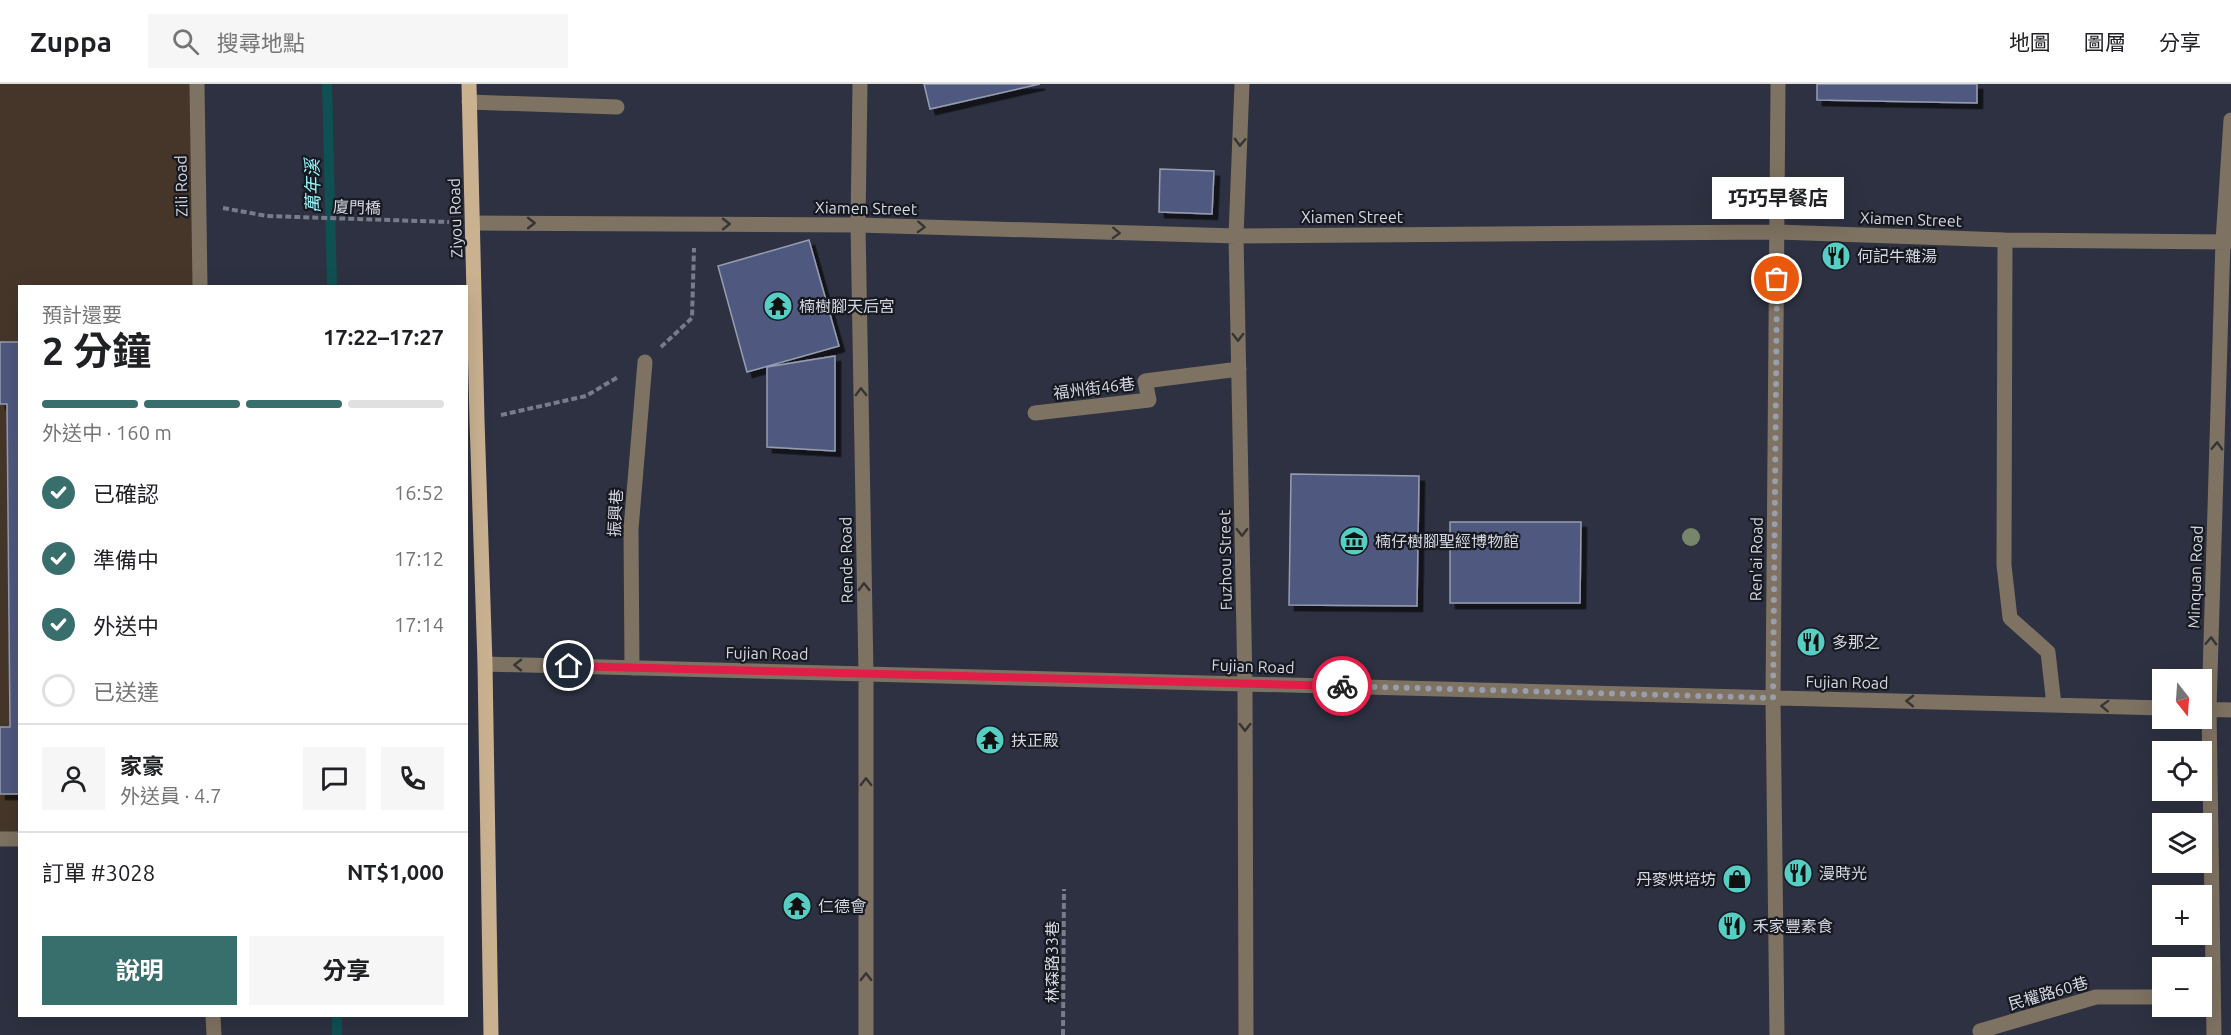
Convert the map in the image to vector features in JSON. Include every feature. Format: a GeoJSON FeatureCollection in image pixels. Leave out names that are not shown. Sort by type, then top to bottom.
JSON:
{"type":"FeatureCollection","features":[{"type":"Feature","properties":{"kind":"main road","name":"Ziyou Road"},"geometry":{"type":"LineString","coordinates":[[469,84],[485,664],[491,1035]]}},
{"type":"Feature","properties":{"kind":"street","name":"Zili Road"},"geometry":{"type":"LineString","coordinates":[[197,84],[200,285]]}},
{"type":"Feature","properties":{"kind":"street","name":"Rende Road"},"geometry":{"type":"LineString","coordinates":[[860,84],[858,225],[866,674],[866,1035]]}},
{"type":"Feature","properties":{"kind":"street","name":"Fuzhou Street"},"geometry":{"type":"LineString","coordinates":[[1242,84],[1236,236],[1245,684],[1246,1035]]}},
{"type":"Feature","properties":{"kind":"street","name":"Ren'ai Road"},"geometry":{"type":"LineString","coordinates":[[1778,84],[1773,698],[1778,1035]]}},
{"type":"Feature","properties":{"kind":"street"},"geometry":{"type":"LineString","coordinates":[[469,102],[617,107]]}},
{"type":"Feature","properties":{"kind":"street","name":"Minquan Road"},"geometry":{"type":"LineString","coordinates":[[2207,669],[2231,120]]}},
{"type":"Feature","properties":{"kind":"street","name":"Xiamen Street"},"geometry":{"type":"LineString","coordinates":[[473,223],[858,225],[1236,236],[1777,232],[2005,240],[2227,242]]}},
{"type":"Feature","properties":{"kind":"street"},"geometry":{"type":"LineString","coordinates":[[2005,240],[2004,565],[2010,618],[2048,652],[2054,705]]}},
{"type":"Feature","properties":{"kind":"street","name":"振興巷"},"geometry":{"type":"LineString","coordinates":[[632,668],[631,529],[645,362]]}},
{"type":"Feature","properties":{"kind":"street","name":"福州街46巷"},"geometry":{"type":"LineString","coordinates":[[1035,413],[1149,400],[1145,381],[1239,369]]}},
{"type":"Feature","properties":{"kind":"street","name":"Fujian Road"},"geometry":{"type":"LineString","coordinates":[[485,664],[2152,708]]}},
{"type":"Feature","properties":{"kind":"street"},"geometry":{"type":"LineString","coordinates":[[2212,709],[2231,710]]}},
{"type":"Feature","properties":{"kind":"street","name":"Minquan Road"},"geometry":{"type":"LineString","coordinates":[[2205,729],[2208,957]]}},
{"type":"Feature","properties":{"kind":"street"},"geometry":{"type":"LineString","coordinates":[[0,839],[18,839]]}},
{"type":"Feature","properties":{"kind":"street","name":"民權路60巷"},"geometry":{"type":"LineString","coordinates":[[1980,1031],[2096,997],[2152,997]]}},
{"type":"Feature","properties":{"kind":"street"},"geometry":{"type":"LineString","coordinates":[[213,1017],[214,1035]]}},
{"type":"Feature","properties":{"kind":"street","name":"Minquan Road"},"geometry":{"type":"LineString","coordinates":[[2211,1017],[2214,1035]]}},
{"type":"Feature","properties":{"kind":"path","name":"廈門橋"},"geometry":{"type":"LineString","coordinates":[[199,203],[267,216],[473,223]]}},
{"type":"Feature","properties":{"kind":"path"},"geometry":{"type":"LineString","coordinates":[[477,420],[586,396],[645,362],[692,318],[695,224]]}},
{"type":"Feature","properties":{"kind":"path","name":"林森路33巷"},"geometry":{"type":"LineString","coordinates":[[1063,1035],[1064,889]]}},
{"type":"Feature","properties":{"kind":"shaded area"},"geometry":{"type":"Polygon","coordinates":[[[0,84],[197,84],[200,285],[18,285],[18,839],[0,839],[0,84]]]}},
{"type":"Feature","properties":{"kind":"building"},"geometry":{"type":"Polygon","coordinates":[[[924,84],[1040,84],[930,109],[924,84]]]}},
{"type":"Feature","properties":{"kind":"building"},"geometry":{"type":"Polygon","coordinates":[[[1817,84],[1977,84],[1977,103],[1817,100],[1817,84]]]}},
{"type":"Feature","properties":{"kind":"building"},"geometry":{"type":"Polygon","coordinates":[[[1160,169],[1214,171],[1212,214],[1159,212],[1160,169]]]}},
{"type":"Feature","properties":{"kind":"building","name":"楠樹腳天后宮"},"geometry":{"type":"Polygon","coordinates":[[[809,240],[839,346],[747,372],[718,266],[809,240]]]}},
{"type":"Feature","properties":{"kind":"building"},"geometry":{"type":"Polygon","coordinates":[[[0,342],[18,342],[18,794],[0,794],[0,727],[10,727],[7,404],[0,404],[0,342]]]}},
{"type":"Feature","properties":{"kind":"building"},"geometry":{"type":"Polygon","coordinates":[[[835,356],[835,451],[767,447],[767,367],[835,356]]]}},
{"type":"Feature","properties":{"kind":"building","name":"楠仔樹腳聖經博物館"},"geometry":{"type":"Polygon","coordinates":[[[1291,474],[1419,476],[1417,606],[1289,605],[1291,474]]]}},
{"type":"Feature","properties":{"kind":"building"},"geometry":{"type":"Polygon","coordinates":[[[1450,522],[1581,522],[1580,603],[1450,603],[1450,522]]]}},
{"type":"Feature","properties":{"kind":"waterway","name":"萬年溪"},"geometry":{"type":"LineString","coordinates":[[327,84],[332,285]]}},
{"type":"Feature","properties":{"kind":"waterway","name":"萬年溪"},"geometry":{"type":"LineString","coordinates":[[337,1017],[337,1035]]}},
{"type":"Feature","properties":{"kind":"way so far"},"geometry":{"type":"LineString","coordinates":[[1342,686],[1773,698],[1777,279]]}},
{"type":"Feature","properties":{"kind":"place","name":"何記牛雜湯"},"geometry":{"type":"Point","coordinates":[1836,256]}},
{"type":"Feature","properties":{"kind":"place","name":"巧巧早餐店"},"geometry":{"type":"Point","coordinates":[1777,279]}},
{"type":"Feature","properties":{"kind":"place","name":"楠樹腳天后宮"},"geometry":{"type":"Point","coordinates":[778,306]}},
{"type":"Feature","properties":{"kind":"place","name":"楠仔樹腳聖經博物館"},"geometry":{"type":"Point","coordinates":[1354,541]}},
{"type":"Feature","properties":{"kind":"place","name":"多那之"},"geometry":{"type":"Point","coordinates":[1811,642]}},
{"type":"Feature","properties":{"kind":"place","name":"扶正殿"},"geometry":{"type":"Point","coordinates":[990,740]}},
{"type":"Feature","properties":{"kind":"place","name":"漫時光"},"geometry":{"type":"Point","coordinates":[1798,873]}},
{"type":"Feature","properties":{"kind":"place","name":"丹麥烘培坊"},"geometry":{"type":"Point","coordinates":[1737,879]}},
{"type":"Feature","properties":{"kind":"place","name":"仁德會"},"geometry":{"type":"Point","coordinates":[797,906]}},
{"type":"Feature","properties":{"kind":"place","name":"禾家豐素食"},"geometry":{"type":"Point","coordinates":[1732,926]}},
{"type":"Feature","properties":{"kind":"route"},"geometry":{"type":"LineString","coordinates":[[569,666],[1342,686]]}}]}
